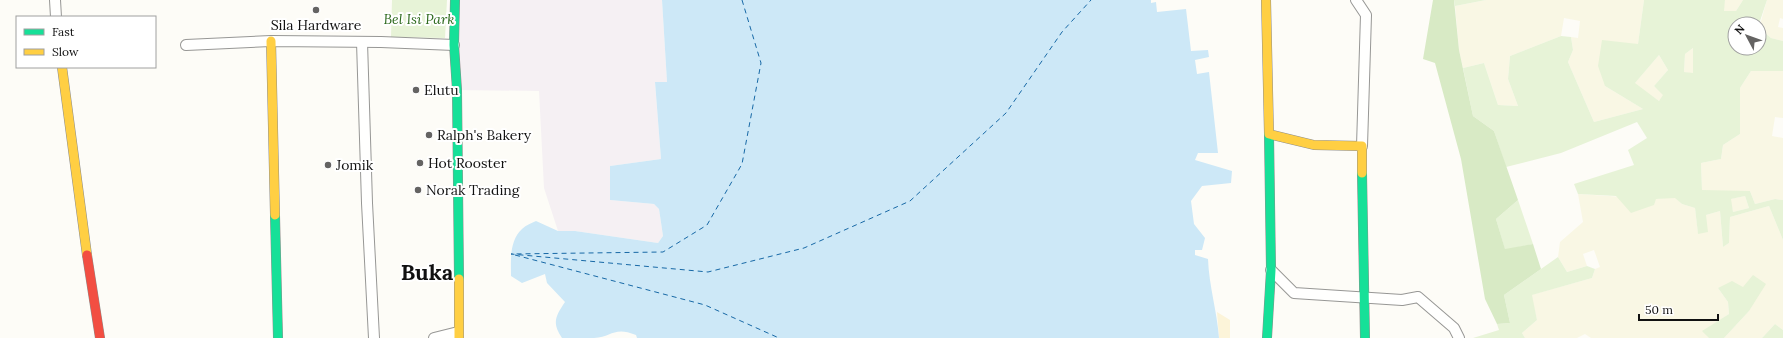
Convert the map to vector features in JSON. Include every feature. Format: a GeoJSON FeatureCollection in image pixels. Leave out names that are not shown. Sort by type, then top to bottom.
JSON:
{"type":"FeatureCollection","features":[{"type":"Feature","properties":{"kind":"street"},"geometry":{"type":"LineString","coordinates":[[55,0],[56,16]]}},
{"type":"Feature","properties":{"kind":"street"},"geometry":{"type":"LineString","coordinates":[[434,338],[459,335],[457,90],[454,45],[455,0]]}},
{"type":"Feature","properties":{"kind":"street"},"geometry":{"type":"LineString","coordinates":[[1266,0],[1271,270],[1267,338]]}},
{"type":"Feature","properties":{"kind":"street"},"geometry":{"type":"LineString","coordinates":[[1356,0],[1366,15],[1362,146],[1365,338]]}},
{"type":"Feature","properties":{"kind":"street"},"geometry":{"type":"LineString","coordinates":[[186,45],[271,41],[454,45]]}},
{"type":"Feature","properties":{"kind":"street"},"geometry":{"type":"LineString","coordinates":[[271,41],[278,338]]}},
{"type":"Feature","properties":{"kind":"street"},"geometry":{"type":"LineString","coordinates":[[362,42],[367,203],[374,338]]}},
{"type":"Feature","properties":{"kind":"street"},"geometry":{"type":"LineString","coordinates":[[62,68],[80,213],[100,338]]}},
{"type":"Feature","properties":{"kind":"street"},"geometry":{"type":"LineString","coordinates":[[1269,134],[1314,145],[1362,146]]}},
{"type":"Feature","properties":{"kind":"street"},"geometry":{"type":"LineString","coordinates":[[1271,270],[1294,293],[1402,300],[1418,297],[1454,328],[1459,338]]}},
{"type":"Feature","properties":{"kind":"shaded area"},"geometry":{"type":"Polygon","coordinates":[[[455,0],[662,0],[667,82],[655,83],[661,159],[610,166],[610,200],[654,204],[659,209],[663,236],[658,243],[575,231],[558,231],[544,188],[539,91],[457,90],[455,0]]]}},
{"type":"Feature","properties":{"kind":"shaded area"},"geometry":{"type":"Polygon","coordinates":[[[1486,0],[1644,0],[1638,44],[1605,86],[1643,109],[1594,122],[1568,62],[1573,50],[1571,37],[1578,38],[1580,21],[1564,18],[1561,36],[1510,56],[1508,79],[1518,106],[1498,105],[1484,63],[1463,68],[1459,50],[1455,6],[1486,0]]]}},
{"type":"Feature","properties":{"kind":"shaded area"},"geometry":{"type":"Polygon","coordinates":[[[1725,0],[1743,0],[1736,11],[1723,11],[1725,0]]]}},
{"type":"Feature","properties":{"kind":"shaded area"},"geometry":{"type":"Polygon","coordinates":[[[1767,0],[1783,0],[1783,19],[1780,18],[1778,27],[1783,28],[1783,41],[1771,38],[1767,35],[1767,16],[1762,16],[1767,0]]]}},
{"type":"Feature","properties":{"kind":"shaded area"},"geometry":{"type":"Polygon","coordinates":[[[1693,48],[1693,74],[1684,72],[1685,54],[1693,48]]]}},
{"type":"Feature","properties":{"kind":"shaded area"},"geometry":{"type":"Polygon","coordinates":[[[1659,55],[1668,70],[1654,86],[1664,95],[1659,101],[1634,84],[1659,55]]]}},
{"type":"Feature","properties":{"kind":"shaded area"},"geometry":{"type":"Polygon","coordinates":[[[1751,71],[1783,71],[1783,118],[1775,117],[1772,136],[1783,138],[1783,200],[1775,199],[1755,204],[1750,191],[1702,191],[1701,163],[1721,159],[1723,145],[1740,134],[1740,88],[1751,71]]]}},
{"type":"Feature","properties":{"kind":"shaded area"},"geometry":{"type":"Polygon","coordinates":[[[1578,194],[1655,199],[1675,197],[1682,204],[1695,208],[1698,233],[1706,215],[1720,211],[1723,247],[1729,243],[1730,217],[1769,206],[1783,240],[1783,330],[1775,324],[1762,338],[1724,338],[1749,311],[1743,287],[1718,288],[1728,302],[1729,314],[1703,331],[1709,338],[1591,338],[1585,334],[1577,338],[1525,338],[1522,333],[1537,320],[1531,295],[1592,278],[1595,269],[1600,267],[1594,250],[1583,254],[1587,266],[1567,272],[1558,257],[1560,242],[1583,222],[1578,194]]]}},
{"type":"Feature","properties":{"kind":"shaded area"},"geometry":{"type":"Polygon","coordinates":[[[1745,196],[1749,208],[1733,212],[1730,199],[1745,196]]]}},
{"type":"Feature","properties":{"kind":"green space","name":"Bel Isi Park"},"geometry":{"type":"Polygon","coordinates":[[[392,0],[447,0],[445,38],[391,37],[392,0]]]}},
{"type":"Feature","properties":{"kind":"green space"},"geometry":{"type":"Polygon","coordinates":[[[1433,0],[1454,0],[1459,50],[1473,116],[1494,131],[1518,200],[1496,219],[1505,249],[1533,244],[1541,269],[1504,295],[1510,323],[1497,324],[1485,299],[1461,159],[1435,63],[1423,59],[1433,0]]]}},
{"type":"Feature","properties":{"kind":"green space"},"geometry":{"type":"Polygon","coordinates":[[[1454,0],[1486,0],[1455,6],[1454,0]]]}},
{"type":"Feature","properties":{"kind":"green space"},"geometry":{"type":"Polygon","coordinates":[[[1644,0],[1725,0],[1724,11],[1736,11],[1743,0],[1767,0],[1762,16],[1727,16],[1727,56],[1767,56],[1767,35],[1771,38],[1783,41],[1783,71],[1751,71],[1740,88],[1740,134],[1723,145],[1721,159],[1701,163],[1702,190],[1750,191],[1755,204],[1775,199],[1783,200],[1783,240],[1769,206],[1730,217],[1729,243],[1723,247],[1720,211],[1706,215],[1708,232],[1698,234],[1695,208],[1682,204],[1675,198],[1656,199],[1654,205],[1631,213],[1616,196],[1578,194],[1574,184],[1634,165],[1628,150],[1647,138],[1637,122],[1561,153],[1506,167],[1494,131],[1473,116],[1463,68],[1484,63],[1498,105],[1518,106],[1508,79],[1510,56],[1561,36],[1571,37],[1573,50],[1568,62],[1594,122],[1643,109],[1605,86],[1598,66],[1602,40],[1638,44],[1644,0]],[[1693,48],[1685,54],[1684,72],[1693,73],[1693,48]],[[1659,55],[1635,83],[1659,101],[1663,95],[1654,86],[1668,70],[1659,55]],[[1745,196],[1731,199],[1733,212],[1749,208],[1745,196]]]}},
{"type":"Feature","properties":{"kind":"green space"},"geometry":{"type":"Polygon","coordinates":[[[1518,200],[1533,244],[1505,250],[1496,219],[1518,200]]]}},
{"type":"Feature","properties":{"kind":"green space"},"geometry":{"type":"Polygon","coordinates":[[[1558,257],[1567,272],[1587,266],[1595,269],[1592,278],[1532,295],[1537,320],[1522,333],[1525,338],[1473,338],[1499,330],[1497,324],[1510,323],[1504,295],[1558,257]]]}},
{"type":"Feature","properties":{"kind":"green space"},"geometry":{"type":"Polygon","coordinates":[[[1753,275],[1766,284],[1749,311],[1724,338],[1709,338],[1702,331],[1729,314],[1728,302],[1718,288],[1732,281],[1743,287],[1753,275]]]}},
{"type":"Feature","properties":{"kind":"green space"},"geometry":{"type":"Polygon","coordinates":[[[1775,324],[1783,330],[1783,338],[1762,338],[1775,324]]]}},
{"type":"Feature","properties":{"kind":"sand"},"geometry":{"type":"Polygon","coordinates":[[[1217,312],[1230,320],[1230,338],[1219,338],[1217,312]]]}},
{"type":"Feature","properties":{"kind":"water"},"geometry":{"type":"Polygon","coordinates":[[[662,0],[1151,0],[1151,3],[1156,2],[1157,12],[1186,9],[1191,51],[1208,50],[1209,57],[1195,60],[1197,74],[1209,72],[1218,153],[1198,153],[1195,160],[1232,171],[1231,183],[1202,186],[1191,201],[1194,224],[1205,238],[1202,250],[1195,250],[1195,255],[1208,259],[1219,338],[637,338],[636,335],[618,332],[594,338],[562,338],[557,328],[556,320],[565,302],[547,283],[545,274],[522,283],[511,276],[513,245],[522,229],[536,221],[558,231],[575,231],[658,243],[663,236],[659,209],[654,204],[610,200],[610,166],[661,159],[655,82],[667,82],[662,0]]]}},
{"type":"Feature","properties":{"kind":"ferry route"},"geometry":{"type":"LineString","coordinates":[[742,0],[761,63],[742,164],[707,225],[663,252],[511,254],[708,272],[804,248],[910,201],[1006,113],[1062,32],[1091,0]]}},
{"type":"Feature","properties":{"kind":"ferry route"},"geometry":{"type":"LineString","coordinates":[[515,255],[705,305],[779,338]]}},
{"type":"Feature","properties":{"kind":"traffic: fast"},"geometry":{"type":"LineString","coordinates":[[455,0],[454,45],[457,90],[459,279]]}},
{"type":"Feature","properties":{"kind":"traffic: fast"},"geometry":{"type":"LineString","coordinates":[[1267,338],[1271,270],[1269,134]]}},
{"type":"Feature","properties":{"kind":"traffic: fast"},"geometry":{"type":"LineString","coordinates":[[1362,173],[1365,338]]}},
{"type":"Feature","properties":{"kind":"traffic: fast"},"geometry":{"type":"LineString","coordinates":[[275,215],[278,338]]}},
{"type":"Feature","properties":{"kind":"traffic: slow"},"geometry":{"type":"LineString","coordinates":[[1266,0],[1269,134],[1314,145],[1362,146],[1362,173]]}},
{"type":"Feature","properties":{"kind":"traffic: slow"},"geometry":{"type":"LineString","coordinates":[[271,41],[275,215]]}},
{"type":"Feature","properties":{"kind":"traffic: slow"},"geometry":{"type":"LineString","coordinates":[[62,68],[87,255]]}},
{"type":"Feature","properties":{"kind":"traffic: slow"},"geometry":{"type":"LineString","coordinates":[[459,279],[459,338]]}},
{"type":"Feature","properties":{"kind":"traffic: jam"},"geometry":{"type":"LineString","coordinates":[[87,255],[100,338]]}},
{"type":"Feature","properties":{"kind":"place","name":"Sila Hardware"},"geometry":{"type":"Point","coordinates":[316,10]}},
{"type":"Feature","properties":{"kind":"place","name":"Elutu"},"geometry":{"type":"Point","coordinates":[416,90]}},
{"type":"Feature","properties":{"kind":"place","name":"Ralph's Bakery"},"geometry":{"type":"Point","coordinates":[429,135]}},
{"type":"Feature","properties":{"kind":"place","name":"Hot Rooster"},"geometry":{"type":"Point","coordinates":[420,163]}},
{"type":"Feature","properties":{"kind":"place","name":"Jomik"},"geometry":{"type":"Point","coordinates":[328,165]}},
{"type":"Feature","properties":{"kind":"place","name":"Norak Trading"},"geometry":{"type":"Point","coordinates":[418,190]}},
{"type":"Feature","properties":{"kind":"district","name":"Buka"},"geometry":{"type":"Point","coordinates":[427,272]}}]}
